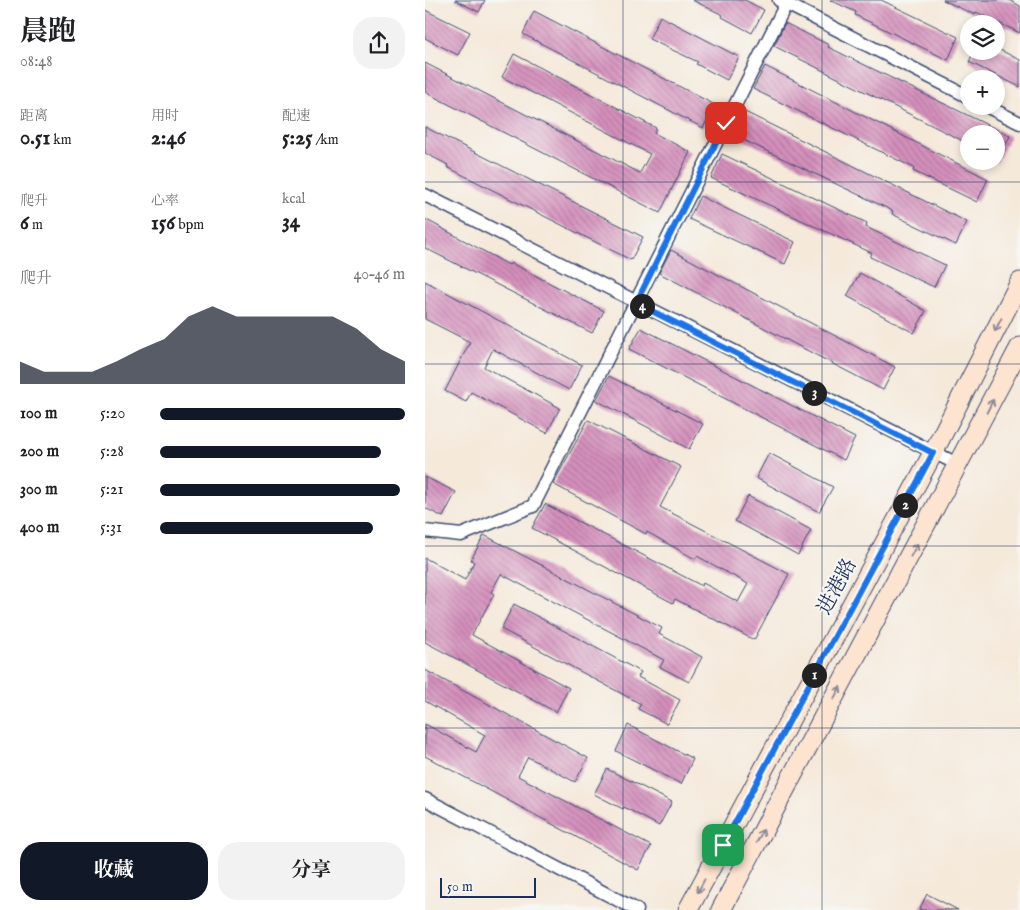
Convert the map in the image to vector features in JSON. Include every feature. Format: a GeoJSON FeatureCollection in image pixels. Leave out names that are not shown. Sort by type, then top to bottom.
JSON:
{"type":"FeatureCollection","features":[{"type":"Feature","properties":{"kind":"main road","name":"进港路"},"geometry":{"type":"LineString","coordinates":[[688,910],[933,453],[1020,282]]}},
{"type":"Feature","properties":{"kind":"main road"},"geometry":{"type":"LineString","coordinates":[[721,910],[1020,347]]}},
{"type":"Feature","properties":{"kind":"street"},"geometry":{"type":"LineString","coordinates":[[425,531],[461,536],[533,506],[636,303],[782,2],[960,92]]}},
{"type":"Feature","properties":{"kind":"street"},"geometry":{"type":"LineString","coordinates":[[1004,115],[1020,123]]}},
{"type":"Feature","properties":{"kind":"street"},"geometry":{"type":"LineString","coordinates":[[425,195],[959,465]]}},
{"type":"Feature","properties":{"kind":"street"},"geometry":{"type":"LineString","coordinates":[[425,799],[637,910]]}},
{"type":"Feature","properties":{"kind":"building"},"geometry":{"type":"Polygon","coordinates":[[[455,0],[485,0],[479,12],[455,0]]]}},
{"type":"Feature","properties":{"kind":"building"},"geometry":{"type":"Polygon","coordinates":[[[692,0],[745,0],[764,10],[752,33],[722,17],[723,15],[692,0]]]}},
{"type":"Feature","properties":{"kind":"building"},"geometry":{"type":"Polygon","coordinates":[[[830,0],[881,0],[958,37],[948,60],[855,15],[856,12],[830,0]]]}},
{"type":"Feature","properties":{"kind":"building"},"geometry":{"type":"Polygon","coordinates":[[[943,0],[1009,0],[1020,6],[1020,33],[1005,26],[1005,15],[982,15],[976,12],[975,15],[943,0]]]}},
{"type":"Feature","properties":{"kind":"building"},"geometry":{"type":"Polygon","coordinates":[[[425,10],[470,32],[458,55],[425,38],[425,10]]]}},
{"type":"Feature","properties":{"kind":"building"},"geometry":{"type":"Polygon","coordinates":[[[534,11],[715,105],[703,128],[523,34],[534,11]]]}},
{"type":"Feature","properties":{"kind":"building"},"geometry":{"type":"Polygon","coordinates":[[[660,16],[739,57],[727,80],[696,64],[698,62],[649,39],[660,16]]]}},
{"type":"Feature","properties":{"kind":"building"},"geometry":{"type":"Polygon","coordinates":[[[785,23],[829,45],[828,47],[960,112],[960,115],[967,115],[988,125],[960,125],[960,139],[774,46],[785,23]]]}},
{"type":"Feature","properties":{"kind":"building"},"geometry":{"type":"Polygon","coordinates":[[[1005,52],[1020,60],[1020,87],[1005,80],[1005,70],[985,70],[969,62],[970,60],[1005,60],[1005,52]]]}},
{"type":"Feature","properties":{"kind":"building"},"geometry":{"type":"Polygon","coordinates":[[[514,54],[656,128],[654,133],[690,152],[660,213],[425,92],[425,63],[640,173],[650,154],[502,77],[514,54]]]}},
{"type":"Feature","properties":{"kind":"building"},"geometry":{"type":"Polygon","coordinates":[[[765,66],[960,165],[960,170],[970,170],[988,179],[977,202],[913,171],[914,168],[753,89],[765,66]]]}},
{"type":"Feature","properties":{"kind":"building"},"geometry":{"type":"Polygon","coordinates":[[[743,111],[967,222],[956,245],[892,214],[893,211],[731,134],[743,111]]]}},
{"type":"Feature","properties":{"kind":"building"},"geometry":{"type":"Polygon","coordinates":[[[425,127],[643,237],[631,260],[447,167],[448,165],[425,153],[425,127]]]}},
{"type":"Feature","properties":{"kind":"building"},"geometry":{"type":"Polygon","coordinates":[[[1005,134],[1010,136],[1005,146],[1005,134]]]}},
{"type":"Feature","properties":{"kind":"building"},"geometry":{"type":"Polygon","coordinates":[[[722,154],[867,223],[866,227],[945,265],[934,287],[870,257],[872,253],[711,178],[722,154]]]}},
{"type":"Feature","properties":{"kind":"building"},"geometry":{"type":"Polygon","coordinates":[[[700,196],[795,242],[785,264],[689,219],[700,196]]]}},
{"type":"Feature","properties":{"kind":"building"},"geometry":{"type":"Polygon","coordinates":[[[425,219],[509,265],[511,263],[604,311],[592,333],[425,248],[425,219]]]}},
{"type":"Feature","properties":{"kind":"building"},"geometry":{"type":"Polygon","coordinates":[[[671,250],[895,367],[883,390],[659,273],[671,250]]]}},
{"type":"Feature","properties":{"kind":"building"},"geometry":{"type":"Polygon","coordinates":[[[860,273],[926,311],[914,333],[847,296],[860,273]]]}},
{"type":"Feature","properties":{"kind":"building"},"geometry":{"type":"Polygon","coordinates":[[[425,281],[582,365],[569,390],[493,349],[484,367],[560,408],[547,433],[471,392],[466,402],[445,391],[470,342],[425,319],[425,281]]]}},
{"type":"Feature","properties":{"kind":"building"},"geometry":{"type":"Polygon","coordinates":[[[641,328],[855,438],[844,460],[629,349],[641,328]]]}},
{"type":"Feature","properties":{"kind":"building"},"geometry":{"type":"Polygon","coordinates":[[[609,376],[703,424],[689,449],[596,400],[609,376]]]}},
{"type":"Feature","properties":{"kind":"building"},"geometry":{"type":"Polygon","coordinates":[[[588,420],[681,467],[660,507],[789,574],[754,640],[675,599],[673,603],[532,528],[545,504],[702,586],[703,583],[738,602],[748,584],[697,556],[695,559],[647,532],[646,534],[553,484],[588,420]]]}},
{"type":"Feature","properties":{"kind":"building"},"geometry":{"type":"Polygon","coordinates":[[[769,453],[833,487],[819,512],[756,478],[769,453]]]}},
{"type":"Feature","properties":{"kind":"building"},"geometry":{"type":"Polygon","coordinates":[[[425,477],[456,492],[443,517],[425,508],[425,477]]]}},
{"type":"Feature","properties":{"kind":"building"},"geometry":{"type":"Polygon","coordinates":[[[748,496],[811,530],[798,555],[735,521],[748,496]]]}},
{"type":"Feature","properties":{"kind":"building"},"geometry":{"type":"Polygon","coordinates":[[[484,535],[662,628],[659,634],[702,657],[689,682],[660,667],[664,660],[501,574],[491,592],[494,594],[472,635],[569,688],[556,712],[425,642],[425,558],[465,580],[474,562],[471,560],[484,535]]]}},
{"type":"Feature","properties":{"kind":"building"},"geometry":{"type":"Polygon","coordinates":[[[514,604],[641,672],[638,677],[680,700],[667,724],[638,709],[641,704],[501,629],[514,604]]]}},
{"type":"Feature","properties":{"kind":"building"},"geometry":{"type":"Polygon","coordinates":[[[425,670],[588,758],[575,782],[528,757],[518,776],[651,846],[638,870],[425,756],[425,724],[476,752],[485,735],[425,701],[425,670]]]}},
{"type":"Feature","properties":{"kind":"building"},"geometry":{"type":"Polygon","coordinates":[[[628,725],[693,759],[681,784],[616,751],[628,725]]]}},
{"type":"Feature","properties":{"kind":"building"},"geometry":{"type":"Polygon","coordinates":[[[607,769],[672,802],[659,826],[624,807],[623,809],[594,794],[607,769]]]}},
{"type":"Feature","properties":{"kind":"building"},"geometry":{"type":"Polygon","coordinates":[[[927,894],[958,910],[919,910],[927,894]]]}},
{"type":"Feature","properties":{"kind":"route"},"geometry":{"type":"LineString","coordinates":[[723,845],[933,453],[636,303],[726,123]]}}]}
